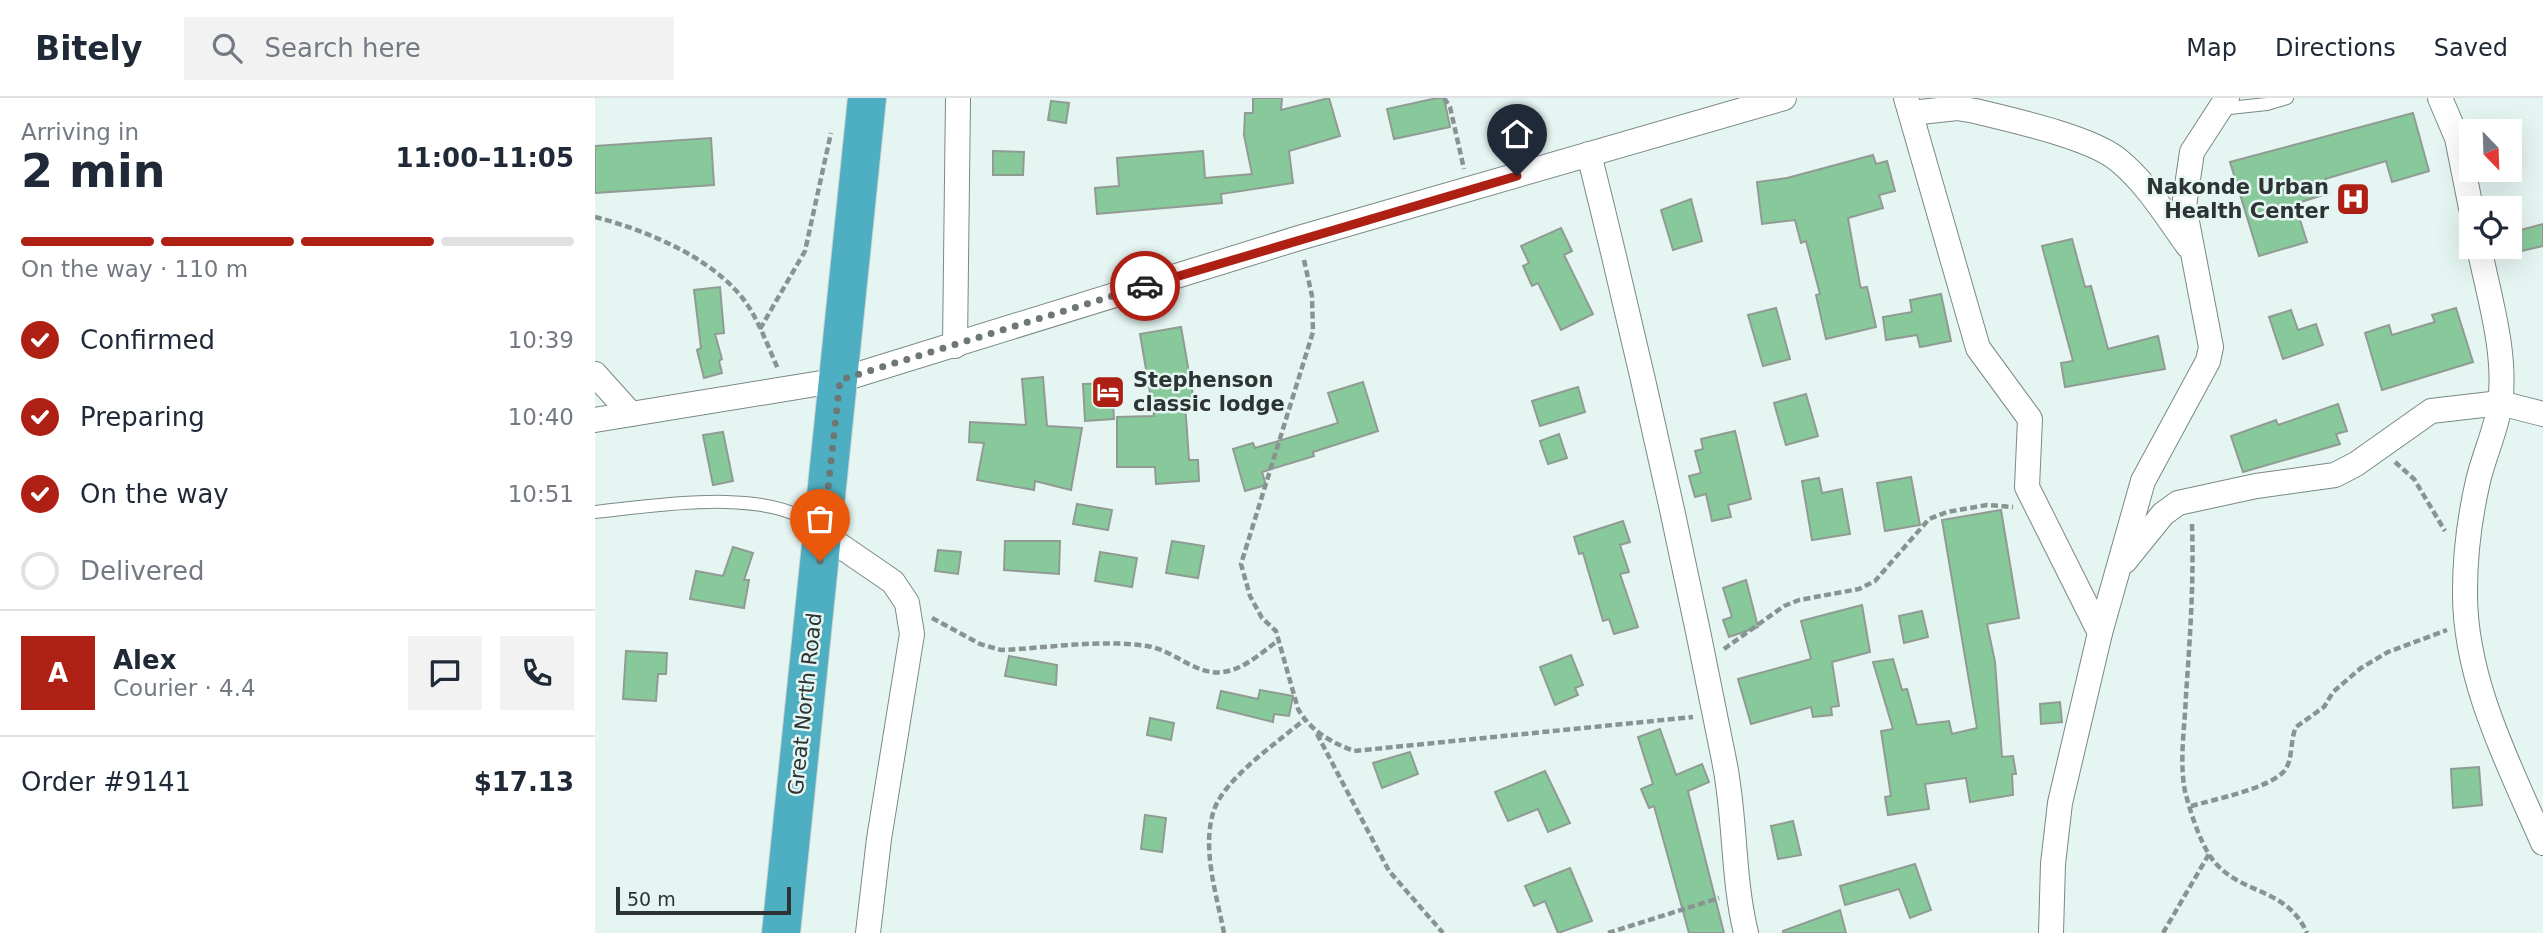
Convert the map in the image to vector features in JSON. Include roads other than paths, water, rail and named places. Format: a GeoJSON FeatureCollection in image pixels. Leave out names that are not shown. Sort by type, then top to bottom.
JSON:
{"type":"FeatureCollection","features":[{"type":"Feature","properties":{"kind":"highway","name":"Great North Road"},"geometry":{"type":"LineString","coordinates":[[781,933],[867,98]]}},
{"type":"Feature","properties":{"kind":"street"},"geometry":{"type":"LineString","coordinates":[[955,346],[958,98]]}},
{"type":"Feature","properties":{"kind":"street"},"geometry":{"type":"LineString","coordinates":[[595,420],[840,380],[1299,238],[1784,98]]}},
{"type":"Feature","properties":{"kind":"street"},"geometry":{"type":"LineString","coordinates":[[2440,98],[2457,138],[2469,196]]}},
{"type":"Feature","properties":{"kind":"street"},"geometry":{"type":"LineString","coordinates":[[2051,933],[2053,864],[2060,803],[2100,633],[2150,465],[2208,361],[2211,335],[2184,206],[2192,152],[2224,104]]}},
{"type":"Feature","properties":{"kind":"street"},"geometry":{"type":"LineString","coordinates":[[2100,633],[2038,510],[2025,477],[2031,435],[2030,419],[1977,348],[1909,106],[1975,111],[2107,152],[2147,188],[2194,256]]}},
{"type":"Feature","properties":{"kind":"street"},"geometry":{"type":"LineString","coordinates":[[1589,154],[1639,356],[1705,663],[1729,783],[1736,892],[1746,933]]}},
{"type":"Feature","properties":{"kind":"street"},"geometry":{"type":"LineString","coordinates":[[2481,259],[2497,338],[2500,403],[2490,449],[2479,479],[2466,577],[2468,639],[2490,714],[2543,843]]}},
{"type":"Feature","properties":{"kind":"street"},"geometry":{"type":"LineString","coordinates":[[595,374],[631,414]]}},
{"type":"Feature","properties":{"kind":"street"},"geometry":{"type":"LineString","coordinates":[[2119,568],[2163,514],[2191,499],[2335,474],[2378,449],[2410,422],[2431,411],[2500,403],[2543,414]]}},
{"type":"Feature","properties":{"kind":"street"},"geometry":{"type":"LineString","coordinates":[[823,534],[893,582],[907,603],[912,634],[879,839],[868,933]]}},
{"type":"Feature","properties":{"kind":"lane"},"geometry":{"type":"LineString","coordinates":[[2224,104],[2267,104],[2287,98]]}},
{"type":"Feature","properties":{"kind":"lane"},"geometry":{"type":"LineString","coordinates":[[595,512],[692,502],[772,506],[801,515],[823,534]]}},
{"type":"Feature","properties":{"kind":"place","name":"Nakonde Urban Health Center"},"geometry":{"type":"Point","coordinates":[2353,199]}},
{"type":"Feature","properties":{"kind":"place","name":"Stephenson classic lodge"},"geometry":{"type":"Point","coordinates":[1108,392]}}]}
